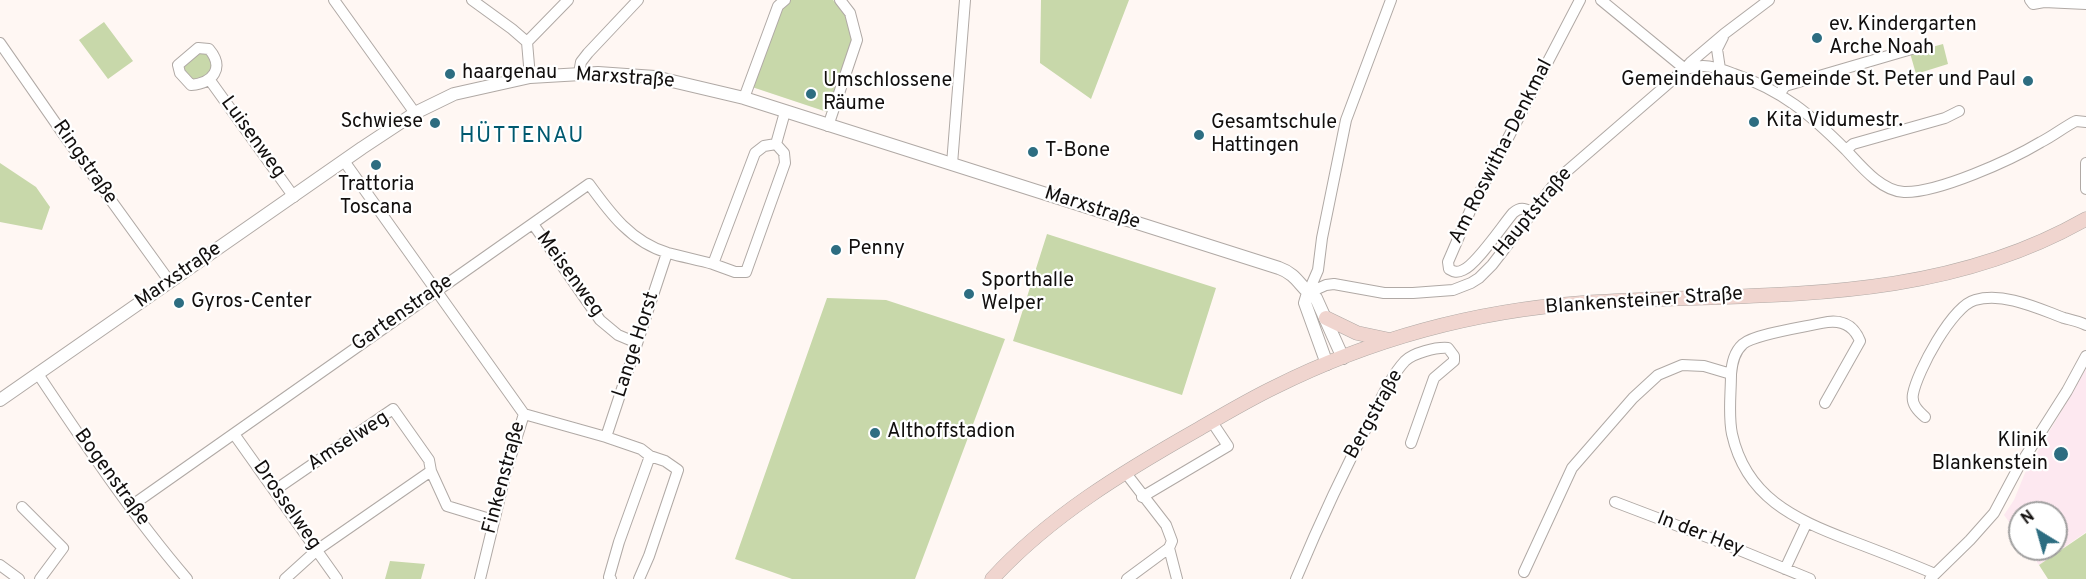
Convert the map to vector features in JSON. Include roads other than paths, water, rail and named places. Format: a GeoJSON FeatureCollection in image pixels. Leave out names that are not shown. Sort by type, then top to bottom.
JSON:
{"type":"FeatureCollection","features":[{"type":"Feature","properties":{"kind":"main road","name":"Blankensteiner Straße"},"geometry":{"type":"LineString","coordinates":[[992,579],[1041,531],[1125,472],[1276,386],[1390,340],[1444,324],[1485,316],[1580,304],[1786,294],[1899,284],[1994,261],[2029,248],[2086,219]]}},
{"type":"Feature","properties":{"kind":"main road"},"geometry":{"type":"LineString","coordinates":[[1326,318],[1357,333],[1390,340]]}},
{"type":"Feature","properties":{"kind":"street"},"geometry":{"type":"LineString","coordinates":[[334,0],[415,113]]}},
{"type":"Feature","properties":{"kind":"street"},"geometry":{"type":"LineString","coordinates":[[472,0],[526,42],[530,77]]}},
{"type":"Feature","properties":{"kind":"street"},"geometry":{"type":"LineString","coordinates":[[526,42],[568,0]]}},
{"type":"Feature","properties":{"kind":"street"},"geometry":{"type":"LineString","coordinates":[[579,73],[581,62],[588,53],[638,0]]}},
{"type":"Feature","properties":{"kind":"street"},"geometry":{"type":"LineString","coordinates":[[744,98],[778,6],[785,0]]}},
{"type":"Feature","properties":{"kind":"street"},"geometry":{"type":"LineString","coordinates":[[828,126],[857,40],[850,13],[840,0]]}},
{"type":"Feature","properties":{"kind":"street"},"geometry":{"type":"LineString","coordinates":[[952,164],[965,0]]}},
{"type":"Feature","properties":{"kind":"street"},"geometry":{"type":"LineString","coordinates":[[1327,364],[1305,303],[1318,270],[1322,238],[1346,120],[1391,0]]}},
{"type":"Feature","properties":{"kind":"street","name":"Am Roswitha-Denkmal"},"geometry":{"type":"LineString","coordinates":[[1532,212],[1518,208],[1471,264],[1461,272],[1449,269],[1448,262],[1470,211],[1580,0]]}},
{"type":"Feature","properties":{"kind":"street"},"geometry":{"type":"LineString","coordinates":[[1601,0],[1685,69],[1704,66],[1720,69],[1779,93],[1816,120],[1876,179],[1902,192],[1919,192],[1947,184],[2024,151],[2076,121],[2086,122]]}},
{"type":"Feature","properties":{"kind":"street","name":"Hauptstraße"},"geometry":{"type":"LineString","coordinates":[[1308,293],[1334,284],[1384,293],[1442,292],[1462,287],[1479,278],[1558,178],[1724,34],[1769,0]]}},
{"type":"Feature","properties":{"kind":"street"},"geometry":{"type":"LineString","coordinates":[[2030,0],[2033,4],[2044,2],[2086,4]]}},
{"type":"Feature","properties":{"kind":"street"},"geometry":{"type":"LineString","coordinates":[[1720,69],[1717,49],[1724,34]]}},
{"type":"Feature","properties":{"kind":"street","name":"Ringstraße"},"geometry":{"type":"LineString","coordinates":[[0,43],[170,282]]}},
{"type":"Feature","properties":{"kind":"street"},"geometry":{"type":"LineString","coordinates":[[1779,93],[1785,86],[1915,48]]}},
{"type":"Feature","properties":{"kind":"street","name":"Marxstraße"},"geometry":{"type":"LineString","coordinates":[[0,400],[415,113],[454,94],[530,77],[579,73],[655,77],[744,98],[1279,268],[1293,275],[1308,293],[1316,298],[1343,358]]}},
{"type":"Feature","properties":{"kind":"street","name":"Luisenweg"},"geometry":{"type":"LineString","coordinates":[[209,79],[294,196]]}},
{"type":"Feature","properties":{"kind":"street"},"geometry":{"type":"LineString","coordinates":[[1846,150],[1853,144],[1945,118],[1959,111]]}},
{"type":"Feature","properties":{"kind":"street"},"geometry":{"type":"LineString","coordinates":[[776,144],[785,112]]}},
{"type":"Feature","properties":{"kind":"street"},"geometry":{"type":"LineString","coordinates":[[713,264],[755,153],[764,146],[776,144]]}},
{"type":"Feature","properties":{"kind":"street"},"geometry":{"type":"LineString","coordinates":[[667,253],[735,272],[746,272],[785,163],[784,153],[776,144]]}},
{"type":"Feature","properties":{"kind":"street","name":"Finkenstraße"},"geometry":{"type":"LineString","coordinates":[[344,161],[524,414],[480,579]]}},
{"type":"Feature","properties":{"kind":"street"},"geometry":{"type":"LineString","coordinates":[[2086,163],[2086,189]]}},
{"type":"Feature","properties":{"kind":"street","name":"Gartenstraße"},"geometry":{"type":"LineString","coordinates":[[131,506],[589,184],[622,227],[634,237],[667,253]]}},
{"type":"Feature","properties":{"kind":"street","name":"Meisenweg"},"geometry":{"type":"LineString","coordinates":[[533,224],[600,320],[618,335],[637,343]]}},
{"type":"Feature","properties":{"kind":"street","name":"Lange Horst"},"geometry":{"type":"LineString","coordinates":[[606,437],[667,253]]}},
{"type":"Feature","properties":{"kind":"street"},"geometry":{"type":"LineString","coordinates":[[1925,417],[1915,407],[1913,395],[1933,345],[1958,311],[1971,301],[1989,297],[2010,300],[2086,325]]}},
{"type":"Feature","properties":{"kind":"street"},"geometry":{"type":"LineString","coordinates":[[1825,402],[1857,350],[1860,341],[1855,332],[1842,322],[1832,321],[1750,339],[1737,351],[1732,363],[1731,374],[1733,436],[1746,470],[1773,503],[1806,524],[1932,576],[1976,534],[1994,513],[2018,468],[2067,391],[2086,356]]}},
{"type":"Feature","properties":{"kind":"street","name":"Bergstraße"},"geometry":{"type":"LineString","coordinates":[[1296,579],[1333,494],[1375,411],[1401,366],[1415,355],[1438,348],[1448,348],[1454,356],[1454,361],[1434,378],[1411,443]]}},
{"type":"Feature","properties":{"kind":"street"},"geometry":{"type":"LineString","coordinates":[[1524,573],[1572,468],[1633,398],[1658,375],[1682,365],[1704,366],[1731,374]]}},
{"type":"Feature","properties":{"kind":"street","name":"Bogenstraße"},"geometry":{"type":"LineString","coordinates":[[38,374],[131,506],[187,579]]}},
{"type":"Feature","properties":{"kind":"street","name":"Amselweg"},"geometry":{"type":"LineString","coordinates":[[275,490],[393,409],[429,460],[431,471],[447,506],[494,520]]}},
{"type":"Feature","properties":{"kind":"street"},"geometry":{"type":"LineString","coordinates":[[524,414],[641,449],[678,470],[639,579]]}},
{"type":"Feature","properties":{"kind":"street"},"geometry":{"type":"LineString","coordinates":[[1142,497],[1228,446],[1212,422]]}},
{"type":"Feature","properties":{"kind":"street","name":"Drosselweg"},"geometry":{"type":"LineString","coordinates":[[234,434],[337,579]]}},
{"type":"Feature","properties":{"kind":"street"},"geometry":{"type":"LineString","coordinates":[[611,579],[609,577],[619,542],[650,456]]}},
{"type":"Feature","properties":{"kind":"street"},"geometry":{"type":"LineString","coordinates":[[285,579],[317,550],[431,471]]}},
{"type":"Feature","properties":{"kind":"street"},"geometry":{"type":"LineString","coordinates":[[1125,472],[1142,497],[1166,525],[1172,541],[1169,548],[1126,579]]}},
{"type":"Feature","properties":{"kind":"street","name":"In der Hey"},"geometry":{"type":"LineString","coordinates":[[1615,502],[1810,579]]}},
{"type":"Feature","properties":{"kind":"street"},"geometry":{"type":"LineString","coordinates":[[22,507],[63,548],[40,579]]}},
{"type":"Feature","properties":{"kind":"street"},"geometry":{"type":"LineString","coordinates":[[1785,568],[1806,524]]}},
{"type":"Feature","properties":{"kind":"street"},"geometry":{"type":"LineString","coordinates":[[1169,548],[1177,579]]}},
{"type":"Feature","properties":{"kind":"street"},"geometry":{"type":"LineString","coordinates":[[0,565],[19,579]]}},
{"type":"Feature","properties":{"kind":"place","name":"ev. Kindergarten Arche Noah"},"geometry":{"type":"Point","coordinates":[1817,38]}},
{"type":"Feature","properties":{"kind":"place","name":"haargenau"},"geometry":{"type":"Point","coordinates":[450,74]}},
{"type":"Feature","properties":{"kind":"place","name":"Gemeindehaus Gemeinde St. Peter und Paul"},"geometry":{"type":"Point","coordinates":[2028,81]}},
{"type":"Feature","properties":{"kind":"place","name":"Umschlossene Räume"},"geometry":{"type":"Point","coordinates":[811,94]}},
{"type":"Feature","properties":{"kind":"place","name":"Kita Vidumestr."},"geometry":{"type":"Point","coordinates":[1754,122]}},
{"type":"Feature","properties":{"kind":"place","name":"Schwiese"},"geometry":{"type":"Point","coordinates":[435,123]}},
{"type":"Feature","properties":{"kind":"place","name":"Gesamtschule Hattingen"},"geometry":{"type":"Point","coordinates":[1199,135]}},
{"type":"Feature","properties":{"kind":"place","name":"T-Bone"},"geometry":{"type":"Point","coordinates":[1033,152]}},
{"type":"Feature","properties":{"kind":"place","name":"Trattoria Toscana"},"geometry":{"type":"Point","coordinates":[376,165]}},
{"type":"Feature","properties":{"kind":"place","name":"Penny"},"geometry":{"type":"Point","coordinates":[836,250]}},
{"type":"Feature","properties":{"kind":"place","name":"Sporthalle Welper"},"geometry":{"type":"Point","coordinates":[969,294]}},
{"type":"Feature","properties":{"kind":"place","name":"Gyros-Center"},"geometry":{"type":"Point","coordinates":[179,303]}},
{"type":"Feature","properties":{"kind":"place","name":"Althoffstadion"},"geometry":{"type":"Point","coordinates":[875,433]}},
{"type":"Feature","properties":{"kind":"place","name":"Klinik Blankenstein"},"geometry":{"type":"Point","coordinates":[2061,454]}},
{"type":"Feature","properties":{"kind":"district","name":"HÜTTENAU"},"geometry":{"type":"Point","coordinates":[522,138]}}]}
